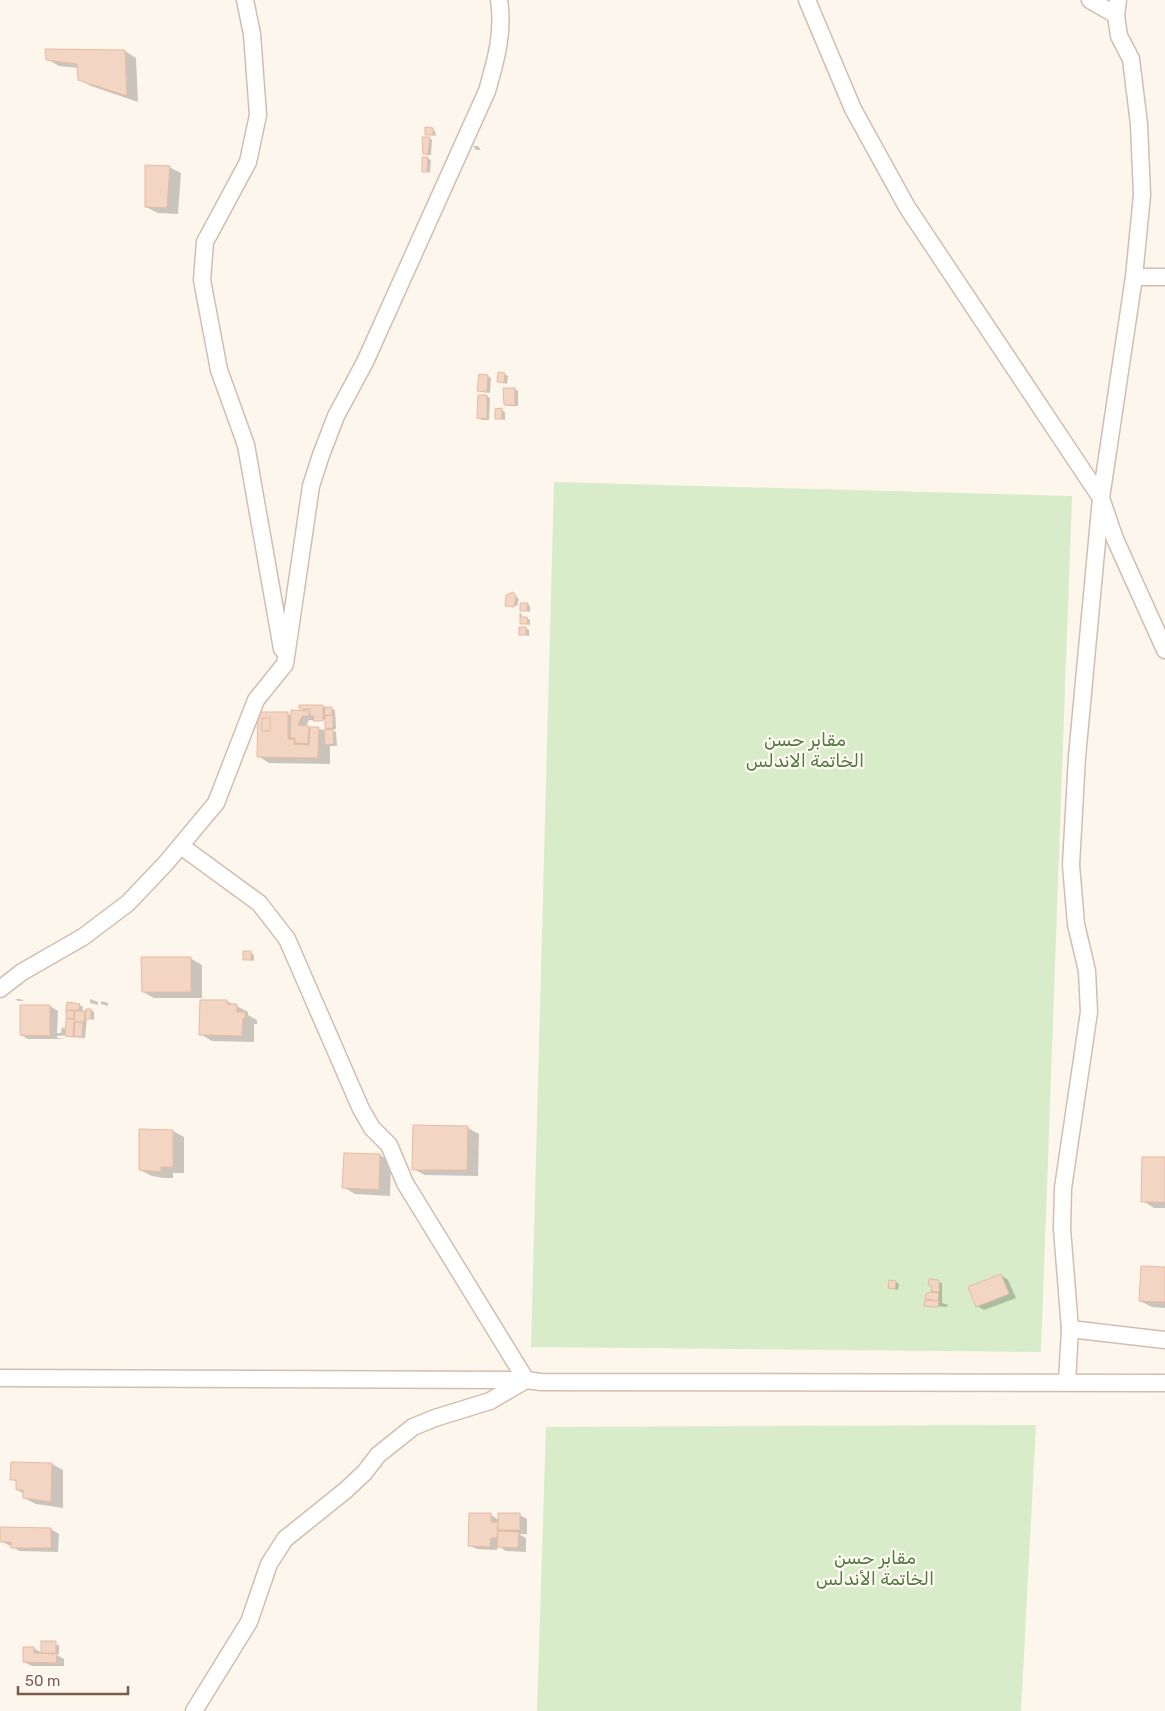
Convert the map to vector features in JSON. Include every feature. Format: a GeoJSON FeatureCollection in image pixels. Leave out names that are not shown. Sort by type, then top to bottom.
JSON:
{"type":"FeatureCollection","features":[{"type":"Feature","properties":{"kind":"street"},"geometry":{"type":"LineString","coordinates":[[245,0],[252,34],[258,116],[248,162],[205,242],[202,280],[219,370],[246,445],[284,664]]}},
{"type":"Feature","properties":{"kind":"street"},"geometry":{"type":"LineString","coordinates":[[0,989],[22,972],[83,936],[128,903],[181,846],[216,803],[256,700],[284,664],[311,486],[320,455],[336,416],[365,362],[487,91],[498,56],[502,19],[499,0]]}},
{"type":"Feature","properties":{"kind":"street"},"geometry":{"type":"LineString","coordinates":[[807,0],[853,109],[907,207],[1101,498],[1115,538],[1165,650]]}},
{"type":"Feature","properties":{"kind":"street"},"geometry":{"type":"LineString","coordinates":[[1067,1382],[1070,1329],[1062,1229],[1063,1188],[1089,1012],[1087,971],[1076,924],[1071,865],[1077,756],[1101,498],[1134,277],[1142,195],[1139,124],[1131,59],[1120,36],[1117,7],[1090,0]]}},
{"type":"Feature","properties":{"kind":"street"},"geometry":{"type":"LineString","coordinates":[[1134,277],[1165,277]]}},
{"type":"Feature","properties":{"kind":"street"},"geometry":{"type":"LineString","coordinates":[[181,846],[259,903],[287,939],[361,1109],[372,1128],[388,1145],[405,1183],[526,1380]]}},
{"type":"Feature","properties":{"kind":"street"},"geometry":{"type":"LineString","coordinates":[[1070,1329],[1165,1340]]}},
{"type":"Feature","properties":{"kind":"street"},"geometry":{"type":"LineString","coordinates":[[0,1378],[526,1380],[541,1382],[1165,1383]]}},
{"type":"Feature","properties":{"kind":"street"},"geometry":{"type":"LineString","coordinates":[[194,1711],[249,1622],[269,1564],[285,1539],[346,1490],[365,1472],[378,1455],[413,1427],[490,1401],[526,1380]]}},
{"type":"Feature","properties":{"kind":"green space","name":"مقابر حسن الخاتمة الاندلس"},"geometry":{"type":"Polygon","coordinates":[[[554,482],[1072,496],[1041,1352],[531,1347],[554,482]]]}},
{"type":"Feature","properties":{"kind":"green space","name":"مقابر حسن الخاتمة الأندلس"},"geometry":{"type":"Polygon","coordinates":[[[1036,1425],[1021,1711],[537,1711],[546,1427],[1036,1425]]]}},
{"type":"Feature","properties":{"kind":"building"},"geometry":{"type":"Polygon","coordinates":[[[45,49],[125,50],[127,96],[78,80],[77,64],[46,60],[45,49]]]}},
{"type":"Feature","properties":{"kind":"building"},"geometry":{"type":"Polygon","coordinates":[[[425,127],[433,128],[433,135],[425,135],[425,127]]]}},
{"type":"Feature","properties":{"kind":"building"},"geometry":{"type":"Polygon","coordinates":[[[422,137],[430,137],[428,154],[423,154],[422,137]]]}},
{"type":"Feature","properties":{"kind":"building"},"geometry":{"type":"Polygon","coordinates":[[[422,157],[428,157],[427,172],[422,172],[422,157]]]}},
{"type":"Feature","properties":{"kind":"building"},"geometry":{"type":"Polygon","coordinates":[[[145,165],[170,166],[167,208],[145,207],[145,165]]]}},
{"type":"Feature","properties":{"kind":"building"},"geometry":{"type":"Polygon","coordinates":[[[498,372],[505,373],[504,383],[497,382],[498,372]]]}},
{"type":"Feature","properties":{"kind":"building"},"geometry":{"type":"Polygon","coordinates":[[[479,374],[488,375],[487,392],[477,391],[479,374]]]}},
{"type":"Feature","properties":{"kind":"building"},"geometry":{"type":"Polygon","coordinates":[[[503,388],[515,388],[515,405],[504,405],[503,388]]]}},
{"type":"Feature","properties":{"kind":"building"},"geometry":{"type":"Polygon","coordinates":[[[478,395],[487,395],[487,419],[477,418],[478,395]]]}},
{"type":"Feature","properties":{"kind":"building"},"geometry":{"type":"Polygon","coordinates":[[[502,408],[502,419],[495,419],[495,409],[502,408]]]}},
{"type":"Feature","properties":{"kind":"building"},"geometry":{"type":"Polygon","coordinates":[[[513,592],[516,596],[514,607],[505,606],[506,595],[513,592]]]}},
{"type":"Feature","properties":{"kind":"building"},"geometry":{"type":"Polygon","coordinates":[[[520,603],[528,603],[527,611],[520,611],[520,603]]]}},
{"type":"Feature","properties":{"kind":"building"},"geometry":{"type":"Polygon","coordinates":[[[520,613],[522,617],[527,617],[528,624],[520,624],[520,613]]]}},
{"type":"Feature","properties":{"kind":"building"},"geometry":{"type":"Polygon","coordinates":[[[519,627],[526,627],[526,635],[519,635],[519,627]]]}},
{"type":"Feature","properties":{"kind":"building"},"geometry":{"type":"Polygon","coordinates":[[[299,705],[323,705],[323,721],[313,721],[314,716],[310,716],[310,709],[299,709],[299,705]]]}},
{"type":"Feature","properties":{"kind":"building"},"geometry":{"type":"Polygon","coordinates":[[[325,707],[332,707],[332,715],[324,715],[325,707]]]}},
{"type":"Feature","properties":{"kind":"building"},"geometry":{"type":"Polygon","coordinates":[[[291,710],[309,711],[309,716],[302,716],[298,725],[309,726],[308,744],[295,743],[295,738],[290,738],[291,710]]]}},
{"type":"Feature","properties":{"kind":"building"},"geometry":{"type":"Polygon","coordinates":[[[258,712],[288,712],[288,739],[294,739],[294,744],[309,745],[310,727],[319,727],[318,758],[257,757],[258,712]]]}},
{"type":"Feature","properties":{"kind":"building"},"geometry":{"type":"Polygon","coordinates":[[[333,715],[333,728],[325,729],[325,716],[333,715]]]}},
{"type":"Feature","properties":{"kind":"building"},"geometry":{"type":"Polygon","coordinates":[[[262,718],[270,718],[270,731],[262,731],[262,718]]]}},
{"type":"Feature","properties":{"kind":"building"},"geometry":{"type":"Polygon","coordinates":[[[333,729],[334,744],[325,745],[324,730],[333,729]]]}},
{"type":"Feature","properties":{"kind":"building"},"geometry":{"type":"Polygon","coordinates":[[[243,951],[251,951],[251,960],[243,960],[243,951]]]}},
{"type":"Feature","properties":{"kind":"building"},"geometry":{"type":"Polygon","coordinates":[[[141,957],[191,957],[191,992],[142,992],[141,957]]]}},
{"type":"Feature","properties":{"kind":"building"},"geometry":{"type":"Polygon","coordinates":[[[200,1000],[227,1000],[227,1004],[237,1004],[237,1012],[245,1012],[242,1036],[199,1035],[200,1000]]]}},
{"type":"Feature","properties":{"kind":"building"},"geometry":{"type":"Polygon","coordinates":[[[67,1002],[80,1004],[79,1010],[66,1010],[67,1002]]]}},
{"type":"Feature","properties":{"kind":"building"},"geometry":{"type":"Polygon","coordinates":[[[20,1005],[50,1005],[50,1036],[20,1035],[20,1005]]]}},
{"type":"Feature","properties":{"kind":"building"},"geometry":{"type":"Polygon","coordinates":[[[86,1009],[91,1009],[91,1019],[85,1019],[86,1009]]]}},
{"type":"Feature","properties":{"kind":"building"},"geometry":{"type":"Polygon","coordinates":[[[66,1010],[74,1011],[74,1019],[66,1018],[66,1010]]]}},
{"type":"Feature","properties":{"kind":"building"},"geometry":{"type":"Polygon","coordinates":[[[75,1011],[85,1011],[84,1022],[74,1022],[75,1011]]]}},
{"type":"Feature","properties":{"kind":"building"},"geometry":{"type":"Polygon","coordinates":[[[66,1019],[74,1019],[73,1037],[65,1036],[66,1019]]]}},
{"type":"Feature","properties":{"kind":"building"},"geometry":{"type":"Polygon","coordinates":[[[75,1022],[83,1023],[82,1037],[74,1036],[75,1022]]]}},
{"type":"Feature","properties":{"kind":"building"},"geometry":{"type":"Polygon","coordinates":[[[413,1125],[468,1126],[467,1170],[412,1170],[413,1125]]]}},
{"type":"Feature","properties":{"kind":"building"},"geometry":{"type":"Polygon","coordinates":[[[139,1129],[173,1130],[173,1167],[161,1167],[161,1172],[139,1170],[139,1129]]]}},
{"type":"Feature","properties":{"kind":"building"},"geometry":{"type":"Polygon","coordinates":[[[344,1153],[380,1154],[379,1190],[342,1188],[344,1153]]]}},
{"type":"Feature","properties":{"kind":"building"},"geometry":{"type":"Polygon","coordinates":[[[1142,1157],[1165,1157],[1165,1202],[1141,1202],[1142,1157]]]}},
{"type":"Feature","properties":{"kind":"building"},"geometry":{"type":"Polygon","coordinates":[[[1141,1266],[1165,1267],[1165,1302],[1139,1301],[1141,1266]]]}},
{"type":"Feature","properties":{"kind":"building"},"geometry":{"type":"Polygon","coordinates":[[[1001,1274],[1009,1294],[976,1307],[968,1287],[1001,1274]]]}},
{"type":"Feature","properties":{"kind":"building"},"geometry":{"type":"Polygon","coordinates":[[[929,1279],[939,1280],[939,1292],[931,1291],[932,1286],[928,1285],[929,1279]]]}},
{"type":"Feature","properties":{"kind":"building"},"geometry":{"type":"Polygon","coordinates":[[[889,1280],[896,1281],[895,1289],[888,1288],[889,1280]]]}},
{"type":"Feature","properties":{"kind":"building"},"geometry":{"type":"Polygon","coordinates":[[[931,1292],[939,1293],[938,1301],[925,1299],[926,1294],[931,1292]]]}},
{"type":"Feature","properties":{"kind":"building"},"geometry":{"type":"Polygon","coordinates":[[[925,1300],[939,1301],[938,1307],[924,1306],[925,1300]]]}},
{"type":"Feature","properties":{"kind":"building"},"geometry":{"type":"Polygon","coordinates":[[[11,1462],[52,1463],[51,1502],[23,1498],[23,1490],[16,1490],[16,1480],[10,1480],[11,1462]]]}},
{"type":"Feature","properties":{"kind":"building"},"geometry":{"type":"Polygon","coordinates":[[[469,1513],[491,1513],[491,1522],[498,1522],[497,1538],[491,1538],[490,1547],[468,1546],[469,1513]]]}},
{"type":"Feature","properties":{"kind":"building"},"geometry":{"type":"Polygon","coordinates":[[[498,1513],[520,1513],[520,1530],[498,1530],[498,1513]]]}},
{"type":"Feature","properties":{"kind":"building"},"geometry":{"type":"Polygon","coordinates":[[[0,1527],[51,1528],[51,1548],[11,1548],[11,1542],[0,1542],[0,1527]]]}},
{"type":"Feature","properties":{"kind":"building"},"geometry":{"type":"Polygon","coordinates":[[[498,1531],[519,1532],[518,1548],[497,1547],[498,1531]]]}},
{"type":"Feature","properties":{"kind":"building"},"geometry":{"type":"Polygon","coordinates":[[[41,1641],[56,1641],[56,1653],[41,1653],[41,1641]]]}},
{"type":"Feature","properties":{"kind":"building"},"geometry":{"type":"Polygon","coordinates":[[[23,1647],[34,1647],[34,1653],[57,1654],[56,1663],[23,1662],[23,1647]]]}}]}
